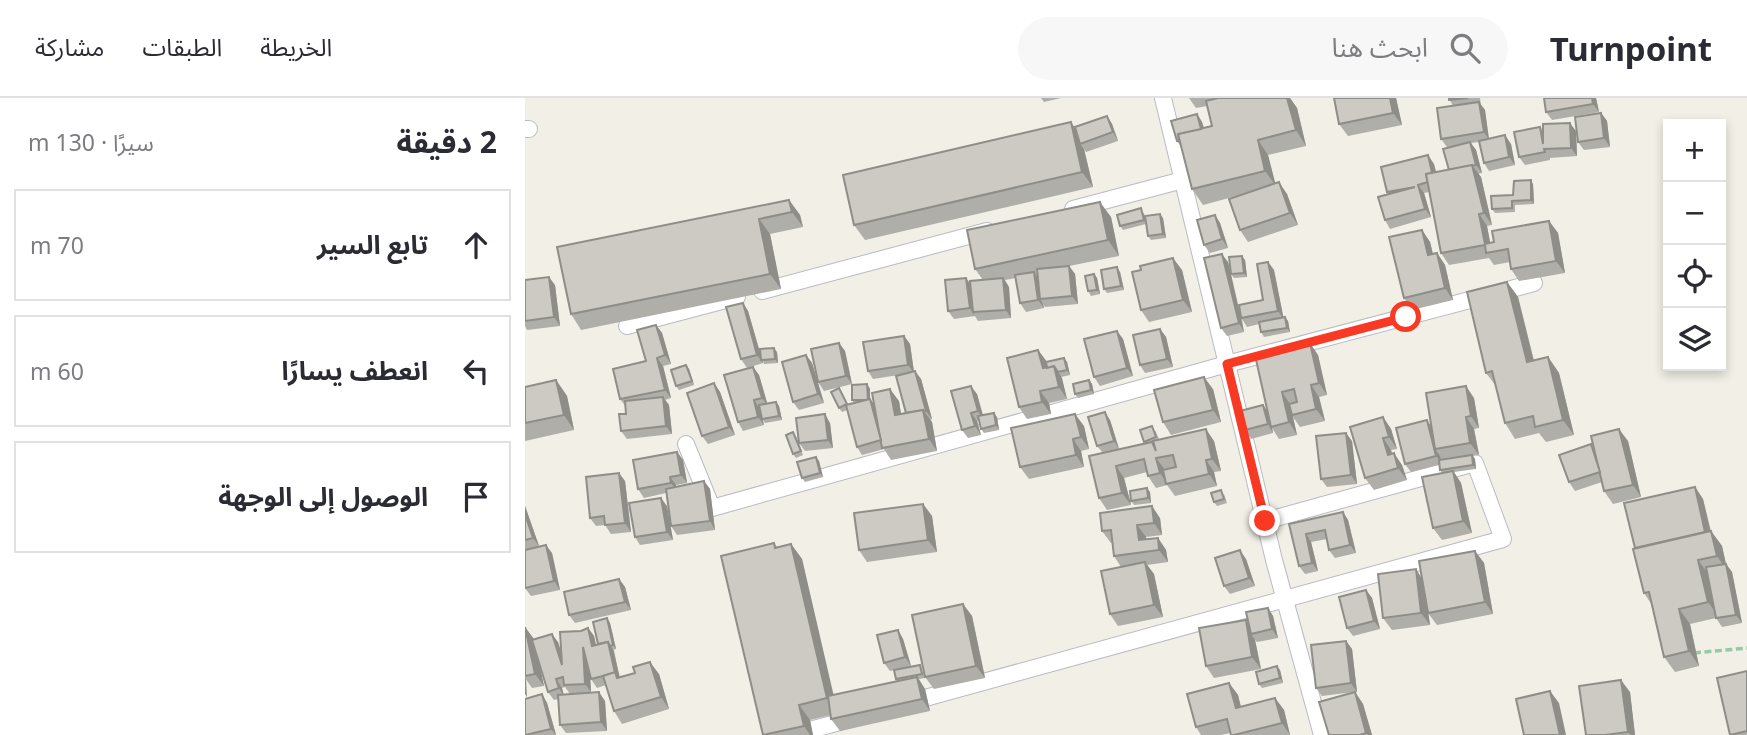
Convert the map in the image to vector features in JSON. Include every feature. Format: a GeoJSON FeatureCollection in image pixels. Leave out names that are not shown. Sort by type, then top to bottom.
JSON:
{"type":"FeatureCollection","features":[{"type":"Feature","properties":{"kind":"street"},"geometry":{"type":"LineString","coordinates":[[1163,98],[1265,521],[1322,735]]}},
{"type":"Feature","properties":{"kind":"street"},"geometry":{"type":"LineString","coordinates":[[1051,214],[1183,180]]}},
{"type":"Feature","properties":{"kind":"street"},"geometry":{"type":"LineString","coordinates":[[627,326],[998,228]]}},
{"type":"Feature","properties":{"kind":"street"},"geometry":{"type":"LineString","coordinates":[[686,444],[712,509],[1227,364],[1534,284]]}},
{"type":"Feature","properties":{"kind":"street"},"geometry":{"type":"LineString","coordinates":[[806,731],[1503,539],[1475,463],[1265,521]]}},
{"type":"Feature","properties":{"kind":"path"},"geometry":{"type":"LineString","coordinates":[[1694,653],[1747,648]]}},
{"type":"Feature","properties":{"kind":"building"},"geometry":{"type":"Polygon","coordinates":[[[1218,98],[1287,98],[1296,130],[1258,140],[1265,171],[1192,189],[1178,134],[1212,126],[1206,101],[1218,98]]]}},
{"type":"Feature","properties":{"kind":"building"},"geometry":{"type":"Polygon","coordinates":[[[1334,98],[1390,98],[1393,113],[1339,124],[1334,98]]]}},
{"type":"Feature","properties":{"kind":"building"},"geometry":{"type":"Polygon","coordinates":[[[1544,98],[1592,98],[1593,104],[1546,112],[1544,98]]]}},
{"type":"Feature","properties":{"kind":"building"},"geometry":{"type":"Polygon","coordinates":[[[1479,102],[1484,132],[1441,139],[1437,108],[1479,102]]]}},
{"type":"Feature","properties":{"kind":"building"},"geometry":{"type":"Polygon","coordinates":[[[1601,113],[1604,138],[1578,142],[1575,117],[1601,113]]]}},
{"type":"Feature","properties":{"kind":"building"},"geometry":{"type":"Polygon","coordinates":[[[1197,114],[1201,129],[1178,134],[1177,141],[1171,121],[1197,114]]]}},
{"type":"Feature","properties":{"kind":"building"},"geometry":{"type":"Polygon","coordinates":[[[1107,116],[1113,132],[1080,144],[1075,127],[1107,116]]]}},
{"type":"Feature","properties":{"kind":"building"},"geometry":{"type":"Polygon","coordinates":[[[1071,122],[1082,172],[854,225],[843,175],[1071,122]]]}},
{"type":"Feature","properties":{"kind":"building"},"geometry":{"type":"Polygon","coordinates":[[[1570,123],[1571,148],[1544,149],[1545,152],[1519,157],[1514,132],[1540,127],[1543,144],[1543,124],[1570,123]]]}},
{"type":"Feature","properties":{"kind":"building"},"geometry":{"type":"Polygon","coordinates":[[[1505,135],[1509,157],[1484,163],[1479,141],[1505,135]]]}},
{"type":"Feature","properties":{"kind":"building"},"geometry":{"type":"Polygon","coordinates":[[[1470,142],[1476,165],[1449,170],[1443,149],[1470,142]]]}},
{"type":"Feature","properties":{"kind":"building"},"geometry":{"type":"Polygon","coordinates":[[[1428,155],[1432,173],[1426,174],[1428,182],[1418,185],[1425,209],[1385,220],[1378,197],[1415,187],[1387,192],[1381,167],[1428,155]]]}},
{"type":"Feature","properties":{"kind":"building"},"geometry":{"type":"Polygon","coordinates":[[[1472,165],[1484,213],[1479,214],[1485,244],[1494,242],[1492,231],[1549,221],[1556,261],[1511,269],[1508,249],[1486,253],[1485,245],[1441,253],[1426,174],[1472,165]]]}},
{"type":"Feature","properties":{"kind":"building"},"geometry":{"type":"Polygon","coordinates":[[[1531,180],[1531,200],[1512,201],[1512,208],[1492,209],[1491,196],[1513,195],[1514,181],[1531,180]]]}},
{"type":"Feature","properties":{"kind":"building"},"geometry":{"type":"Polygon","coordinates":[[[1279,182],[1290,213],[1240,230],[1229,199],[1279,182]]]}},
{"type":"Feature","properties":{"kind":"building"},"geometry":{"type":"Polygon","coordinates":[[[789,200],[792,212],[759,219],[770,274],[571,314],[557,247],[789,200]]]}},
{"type":"Feature","properties":{"kind":"building"},"geometry":{"type":"Polygon","coordinates":[[[1100,202],[1108,240],[975,269],[967,230],[1100,202]]]}},
{"type":"Feature","properties":{"kind":"building"},"geometry":{"type":"Polygon","coordinates":[[[1141,208],[1144,220],[1120,226],[1117,215],[1141,208]]]}},
{"type":"Feature","properties":{"kind":"building"},"geometry":{"type":"Polygon","coordinates":[[[1160,214],[1163,234],[1148,236],[1145,216],[1160,214]]]}},
{"type":"Feature","properties":{"kind":"building"},"geometry":{"type":"Polygon","coordinates":[[[1215,215],[1222,239],[1204,245],[1197,220],[1215,215]]]}},
{"type":"Feature","properties":{"kind":"building"},"geometry":{"type":"Polygon","coordinates":[[[1422,230],[1428,255],[1437,253],[1445,288],[1404,298],[1389,237],[1422,230]]]}},
{"type":"Feature","properties":{"kind":"building"},"geometry":{"type":"Polygon","coordinates":[[[1222,254],[1239,323],[1221,328],[1204,258],[1222,254]]]}},
{"type":"Feature","properties":{"kind":"building"},"geometry":{"type":"Polygon","coordinates":[[[1242,256],[1244,273],[1231,274],[1229,257],[1242,256]]]}},
{"type":"Feature","properties":{"kind":"building"},"geometry":{"type":"Polygon","coordinates":[[[1173,258],[1183,300],[1141,310],[1132,272],[1141,270],[1140,266],[1173,258]]]}},
{"type":"Feature","properties":{"kind":"building"},"geometry":{"type":"Polygon","coordinates":[[[1268,262],[1278,311],[1241,318],[1239,305],[1263,300],[1257,264],[1268,262]]]}},
{"type":"Feature","properties":{"kind":"building"},"geometry":{"type":"Polygon","coordinates":[[[1069,266],[1072,296],[1040,299],[1037,269],[1069,266]]]}},
{"type":"Feature","properties":{"kind":"building"},"geometry":{"type":"Polygon","coordinates":[[[1117,267],[1121,286],[1104,289],[1101,270],[1117,267]]]}},
{"type":"Feature","properties":{"kind":"building"},"geometry":{"type":"Polygon","coordinates":[[[1034,272],[1038,300],[1020,303],[1015,275],[1034,272]]]}},
{"type":"Feature","properties":{"kind":"building"},"geometry":{"type":"Polygon","coordinates":[[[1094,274],[1097,290],[1088,291],[1085,276],[1094,274]]]}},
{"type":"Feature","properties":{"kind":"building"},"geometry":{"type":"Polygon","coordinates":[[[549,277],[554,317],[525,321],[525,280],[549,277]]]}},
{"type":"Feature","properties":{"kind":"building"},"geometry":{"type":"Polygon","coordinates":[[[966,278],[970,308],[948,311],[945,280],[966,278]]]}},
{"type":"Feature","properties":{"kind":"building"},"geometry":{"type":"Polygon","coordinates":[[[1003,278],[1006,310],[973,312],[970,281],[1003,278]]]}},
{"type":"Feature","properties":{"kind":"building"},"geometry":{"type":"Polygon","coordinates":[[[1507,282],[1527,362],[1548,357],[1563,420],[1535,427],[1533,416],[1505,423],[1492,371],[1486,373],[1467,292],[1507,282]]]}},
{"type":"Feature","properties":{"kind":"building"},"geometry":{"type":"Polygon","coordinates":[[[743,303],[757,355],[741,359],[726,307],[743,303]]]}},
{"type":"Feature","properties":{"kind":"building"},"geometry":{"type":"Polygon","coordinates":[[[1285,317],[1287,328],[1261,332],[1259,322],[1285,317]]]}},
{"type":"Feature","properties":{"kind":"building"},"geometry":{"type":"Polygon","coordinates":[[[656,325],[665,355],[657,358],[665,390],[620,399],[613,369],[646,361],[637,330],[656,325]]]}},
{"type":"Feature","properties":{"kind":"building"},"geometry":{"type":"Polygon","coordinates":[[[1160,329],[1167,359],[1140,365],[1133,335],[1160,329]]]}},
{"type":"Feature","properties":{"kind":"building"},"geometry":{"type":"Polygon","coordinates":[[[1117,331],[1127,368],[1094,377],[1084,339],[1117,331]]]}},
{"type":"Feature","properties":{"kind":"building"},"geometry":{"type":"Polygon","coordinates":[[[904,336],[908,365],[868,371],[863,342],[904,336]]]}},
{"type":"Feature","properties":{"kind":"building"},"geometry":{"type":"Polygon","coordinates":[[[839,343],[846,376],[818,382],[811,349],[839,343]]]}},
{"type":"Feature","properties":{"kind":"building"},"geometry":{"type":"Polygon","coordinates":[[[1310,343],[1319,383],[1311,385],[1316,409],[1292,415],[1289,404],[1297,402],[1294,389],[1282,392],[1289,422],[1271,427],[1255,355],[1310,343]]]}},
{"type":"Feature","properties":{"kind":"building"},"geometry":{"type":"Polygon","coordinates":[[[774,348],[775,359],[761,360],[760,349],[774,348]]]}},
{"type":"Feature","properties":{"kind":"building"},"geometry":{"type":"Polygon","coordinates":[[[1038,350],[1043,368],[1054,366],[1059,387],[1040,391],[1042,402],[1019,407],[1007,358],[1038,350]]]}},
{"type":"Feature","properties":{"kind":"building"},"geometry":{"type":"Polygon","coordinates":[[[806,355],[818,394],[793,402],[782,362],[806,355]]]}},
{"type":"Feature","properties":{"kind":"building"},"geometry":{"type":"Polygon","coordinates":[[[1064,358],[1067,370],[1058,372],[1054,366],[1047,368],[1046,362],[1064,358]]]}},
{"type":"Feature","properties":{"kind":"building"},"geometry":{"type":"Polygon","coordinates":[[[686,365],[692,381],[676,386],[671,370],[686,365]]]}},
{"type":"Feature","properties":{"kind":"building"},"geometry":{"type":"Polygon","coordinates":[[[753,367],[762,398],[754,400],[758,417],[738,422],[724,375],[753,367]]]}},
{"type":"Feature","properties":{"kind":"building"},"geometry":{"type":"Polygon","coordinates":[[[915,371],[926,411],[906,413],[896,376],[915,371]]]}},
{"type":"Feature","properties":{"kind":"building"},"geometry":{"type":"Polygon","coordinates":[[[1204,377],[1213,410],[1163,422],[1154,390],[1204,377]]]}},
{"type":"Feature","properties":{"kind":"building"},"geometry":{"type":"Polygon","coordinates":[[[556,380],[564,415],[525,423],[525,387],[556,380]]]}},
{"type":"Feature","properties":{"kind":"building"},"geometry":{"type":"Polygon","coordinates":[[[1089,380],[1091,390],[1075,394],[1073,384],[1089,380]]]}},
{"type":"Feature","properties":{"kind":"building"},"geometry":{"type":"Polygon","coordinates":[[[714,383],[729,427],[702,436],[687,393],[714,383]]]}},
{"type":"Feature","properties":{"kind":"building"},"geometry":{"type":"Polygon","coordinates":[[[867,384],[868,400],[852,400],[852,385],[867,384]]]}},
{"type":"Feature","properties":{"kind":"building"},"geometry":{"type":"Polygon","coordinates":[[[971,386],[978,411],[971,413],[975,426],[962,430],[951,391],[971,386]]]}},
{"type":"Feature","properties":{"kind":"building"},"geometry":{"type":"Polygon","coordinates":[[[1466,386],[1471,416],[1466,417],[1470,443],[1435,449],[1426,393],[1466,386]]]}},
{"type":"Feature","properties":{"kind":"building"},"geometry":{"type":"Polygon","coordinates":[[[839,388],[847,404],[839,408],[831,392],[839,388]]]}},
{"type":"Feature","properties":{"kind":"building"},"geometry":{"type":"Polygon","coordinates":[[[890,389],[895,415],[923,410],[929,439],[882,448],[872,393],[890,389]]]}},
{"type":"Feature","properties":{"kind":"building"},"geometry":{"type":"Polygon","coordinates":[[[663,397],[666,426],[621,431],[619,414],[626,414],[625,401],[663,397]]]}},
{"type":"Feature","properties":{"kind":"building"},"geometry":{"type":"Polygon","coordinates":[[[870,399],[881,440],[857,447],[846,405],[870,399]]]}},
{"type":"Feature","properties":{"kind":"building"},"geometry":{"type":"Polygon","coordinates":[[[776,402],[779,416],[762,419],[759,405],[776,402]]]}},
{"type":"Feature","properties":{"kind":"building"},"geometry":{"type":"Polygon","coordinates":[[[1263,405],[1268,424],[1245,430],[1240,411],[1263,405]]]}},
{"type":"Feature","properties":{"kind":"building"},"geometry":{"type":"Polygon","coordinates":[[[1105,412],[1114,441],[1097,446],[1088,417],[1105,412]]]}},
{"type":"Feature","properties":{"kind":"building"},"geometry":{"type":"Polygon","coordinates":[[[994,413],[996,425],[981,429],[978,416],[994,413]]]}},
{"type":"Feature","properties":{"kind":"building"},"geometry":{"type":"Polygon","coordinates":[[[825,414],[828,440],[799,443],[796,418],[825,414]]]}},
{"type":"Feature","properties":{"kind":"building"},"geometry":{"type":"Polygon","coordinates":[[[1075,414],[1081,437],[1073,439],[1076,455],[1020,467],[1011,428],[1075,414]]]}},
{"type":"Feature","properties":{"kind":"building"},"geometry":{"type":"Polygon","coordinates":[[[1383,417],[1389,437],[1383,438],[1388,455],[1394,453],[1398,468],[1365,478],[1350,427],[1383,417]]]}},
{"type":"Feature","properties":{"kind":"building"},"geometry":{"type":"Polygon","coordinates":[[[1427,420],[1436,456],[1405,464],[1396,428],[1427,420]]]}},
{"type":"Feature","properties":{"kind":"building"},"geometry":{"type":"Polygon","coordinates":[[[1152,426],[1156,437],[1144,442],[1140,430],[1152,426]]]}},
{"type":"Feature","properties":{"kind":"building"},"geometry":{"type":"Polygon","coordinates":[[[1206,429],[1212,459],[1206,460],[1209,474],[1166,484],[1163,470],[1176,467],[1173,455],[1156,458],[1160,473],[1148,476],[1144,459],[1116,466],[1122,493],[1099,498],[1089,456],[1152,442],[1156,451],[1153,441],[1206,429]]]}},
{"type":"Feature","properties":{"kind":"building"},"geometry":{"type":"Polygon","coordinates":[[[1619,429],[1633,485],[1604,491],[1591,436],[1619,429]]]}},
{"type":"Feature","properties":{"kind":"building"},"geometry":{"type":"Polygon","coordinates":[[[793,432],[801,451],[793,454],[786,435],[793,432]]]}},
{"type":"Feature","properties":{"kind":"building"},"geometry":{"type":"Polygon","coordinates":[[[1346,433],[1351,475],[1321,479],[1316,436],[1346,433]]]}},
{"type":"Feature","properties":{"kind":"building"},"geometry":{"type":"Polygon","coordinates":[[[1591,444],[1600,472],[1569,482],[1559,455],[1591,444]]]}},
{"type":"Feature","properties":{"kind":"building"},"geometry":{"type":"Polygon","coordinates":[[[677,452],[681,475],[670,477],[671,483],[638,489],[633,460],[677,452]]]}},
{"type":"Feature","properties":{"kind":"building"},"geometry":{"type":"Polygon","coordinates":[[[1472,455],[1473,465],[1440,470],[1439,460],[1472,455]]]}},
{"type":"Feature","properties":{"kind":"building"},"geometry":{"type":"Polygon","coordinates":[[[816,457],[820,473],[802,478],[797,462],[816,457]]]}},
{"type":"Feature","properties":{"kind":"building"},"geometry":{"type":"Polygon","coordinates":[[[1453,471],[1463,521],[1433,528],[1422,477],[1453,471]]]}},
{"type":"Feature","properties":{"kind":"building"},"geometry":{"type":"Polygon","coordinates":[[[619,473],[625,523],[605,525],[604,516],[590,518],[586,477],[619,473]]]}},
{"type":"Feature","properties":{"kind":"building"},"geometry":{"type":"Polygon","coordinates":[[[704,481],[710,521],[671,526],[666,489],[704,481]]]}},
{"type":"Feature","properties":{"kind":"building"},"geometry":{"type":"Polygon","coordinates":[[[1695,487],[1705,532],[1635,548],[1624,503],[1695,487]]]}},
{"type":"Feature","properties":{"kind":"building"},"geometry":{"type":"Polygon","coordinates":[[[1147,488],[1148,498],[1131,501],[1130,491],[1147,488]]]}},
{"type":"Feature","properties":{"kind":"building"},"geometry":{"type":"Polygon","coordinates":[[[1221,490],[1224,499],[1214,502],[1211,493],[1221,490]]]}},
{"type":"Feature","properties":{"kind":"building"},"geometry":{"type":"Polygon","coordinates":[[[661,498],[667,532],[635,537],[629,503],[661,498]]]}},
{"type":"Feature","properties":{"kind":"building"},"geometry":{"type":"Polygon","coordinates":[[[923,504],[928,540],[859,550],[854,513],[923,504]]]}},
{"type":"Feature","properties":{"kind":"building"},"geometry":{"type":"Polygon","coordinates":[[[1152,506],[1154,523],[1137,525],[1139,540],[1158,538],[1159,550],[1114,556],[1111,530],[1102,531],[1100,513],[1152,506]]]}},
{"type":"Feature","properties":{"kind":"building"},"geometry":{"type":"Polygon","coordinates":[[[1343,512],[1350,545],[1329,550],[1325,530],[1306,534],[1312,563],[1299,566],[1289,524],[1343,512]]]}},
{"type":"Feature","properties":{"kind":"building"},"geometry":{"type":"Polygon","coordinates":[[[525,514],[533,538],[525,540],[525,514]]]}},
{"type":"Feature","properties":{"kind":"building"},"geometry":{"type":"Polygon","coordinates":[[[1711,531],[1717,556],[1698,560],[1708,602],[1679,609],[1689,651],[1664,657],[1649,592],[1644,593],[1633,549],[1711,531]]]}},
{"type":"Feature","properties":{"kind":"building"},"geometry":{"type":"Polygon","coordinates":[[[774,543],[775,548],[791,544],[827,698],[799,705],[804,726],[763,735],[721,556],[774,543]]]}},
{"type":"Feature","properties":{"kind":"building"},"geometry":{"type":"Polygon","coordinates":[[[546,545],[554,581],[525,588],[525,550],[546,545]]]}},
{"type":"Feature","properties":{"kind":"building"},"geometry":{"type":"Polygon","coordinates":[[[1240,550],[1249,578],[1224,586],[1215,558],[1240,550]]]}},
{"type":"Feature","properties":{"kind":"building"},"geometry":{"type":"Polygon","coordinates":[[[1475,551],[1485,602],[1428,613],[1419,561],[1475,551]]]}},
{"type":"Feature","properties":{"kind":"building"},"geometry":{"type":"Polygon","coordinates":[[[1145,562],[1154,605],[1110,614],[1101,571],[1145,562]]]}},
{"type":"Feature","properties":{"kind":"building"},"geometry":{"type":"Polygon","coordinates":[[[1726,564],[1736,615],[1716,618],[1706,567],[1726,564]]]}},
{"type":"Feature","properties":{"kind":"building"},"geometry":{"type":"Polygon","coordinates":[[[1416,569],[1421,613],[1383,618],[1378,574],[1416,569]]]}},
{"type":"Feature","properties":{"kind":"building"},"geometry":{"type":"Polygon","coordinates":[[[619,579],[625,602],[569,615],[564,592],[619,579]]]}},
{"type":"Feature","properties":{"kind":"building"},"geometry":{"type":"Polygon","coordinates":[[[1366,590],[1374,621],[1347,628],[1339,597],[1366,590]]]}},
{"type":"Feature","properties":{"kind":"building"},"geometry":{"type":"Polygon","coordinates":[[[963,604],[976,666],[925,677],[912,615],[963,604]]]}},
{"type":"Feature","properties":{"kind":"building"},"geometry":{"type":"Polygon","coordinates":[[[1268,608],[1272,629],[1251,634],[1246,612],[1268,608]]]}},
{"type":"Feature","properties":{"kind":"building"},"geometry":{"type":"Polygon","coordinates":[[[607,618],[613,645],[610,646],[608,642],[598,644],[593,622],[607,618]]]}},
{"type":"Feature","properties":{"kind":"building"},"geometry":{"type":"Polygon","coordinates":[[[1246,620],[1252,657],[1206,666],[1199,628],[1246,620]]]}},
{"type":"Feature","properties":{"kind":"building"},"geometry":{"type":"Polygon","coordinates":[[[525,627],[535,674],[525,676],[525,627]]]}},
{"type":"Feature","properties":{"kind":"building"},"geometry":{"type":"Polygon","coordinates":[[[588,628],[592,646],[608,642],[615,673],[591,679],[583,647],[585,684],[564,685],[563,677],[556,679],[559,688],[548,692],[532,640],[552,634],[562,665],[560,632],[588,628]]]}},
{"type":"Feature","properties":{"kind":"building"},"geometry":{"type":"Polygon","coordinates":[[[898,630],[905,657],[884,663],[877,635],[898,630]]]}},
{"type":"Feature","properties":{"kind":"building"},"geometry":{"type":"Polygon","coordinates":[[[1346,641],[1351,683],[1316,688],[1311,645],[1346,641]]]}},
{"type":"Feature","properties":{"kind":"building"},"geometry":{"type":"Polygon","coordinates":[[[650,662],[661,697],[614,711],[603,676],[615,672],[617,678],[635,673],[633,667],[650,662]]]}},
{"type":"Feature","properties":{"kind":"building"},"geometry":{"type":"Polygon","coordinates":[[[920,665],[922,674],[896,679],[894,670],[920,665]]]}},
{"type":"Feature","properties":{"kind":"building"},"geometry":{"type":"Polygon","coordinates":[[[1277,666],[1280,678],[1259,684],[1256,672],[1277,666]]]}},
{"type":"Feature","properties":{"kind":"building"},"geometry":{"type":"Polygon","coordinates":[[[1747,671],[1747,731],[1730,735],[1717,678],[1747,671]]]}},
{"type":"Feature","properties":{"kind":"building"},"geometry":{"type":"Polygon","coordinates":[[[917,677],[922,699],[831,719],[828,696],[917,677]]]}},
{"type":"Feature","properties":{"kind":"building"},"geometry":{"type":"Polygon","coordinates":[[[1621,680],[1628,732],[1586,735],[1579,686],[1621,680]]]}},
{"type":"Feature","properties":{"kind":"building"},"geometry":{"type":"Polygon","coordinates":[[[1229,683],[1236,708],[1275,698],[1282,723],[1234,735],[1231,735],[1227,719],[1196,727],[1187,694],[1229,683]]]}},
{"type":"Feature","properties":{"kind":"building"},"geometry":{"type":"Polygon","coordinates":[[[1550,691],[1560,735],[1524,735],[1516,699],[1550,691]]]}},
{"type":"Feature","properties":{"kind":"building"},"geometry":{"type":"Polygon","coordinates":[[[599,692],[601,722],[560,725],[558,695],[599,692]]]}},
{"type":"Feature","properties":{"kind":"building"},"geometry":{"type":"Polygon","coordinates":[[[1355,692],[1366,733],[1329,735],[1319,702],[1355,692]]]}},
{"type":"Feature","properties":{"kind":"building"},"geometry":{"type":"Polygon","coordinates":[[[542,694],[551,729],[525,735],[525,699],[542,694]]]}},
{"type":"Feature","properties":{"kind":"route"},"geometry":{"type":"LineString","coordinates":[[1265,521],[1227,364],[1406,317]]}}]}
